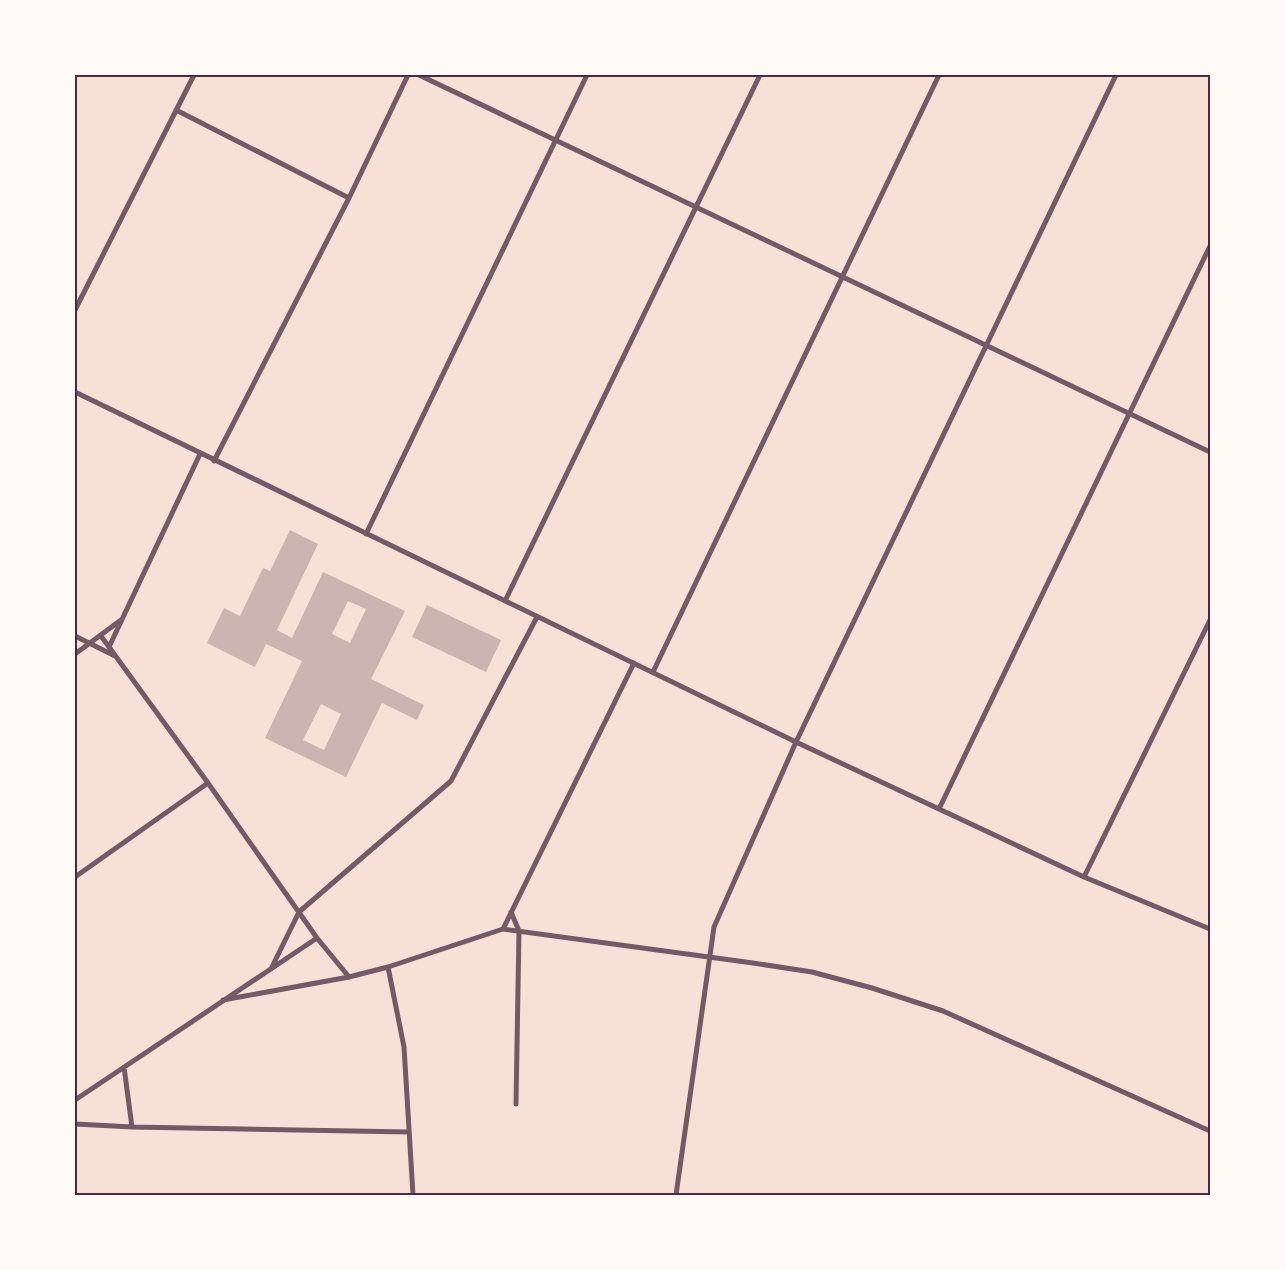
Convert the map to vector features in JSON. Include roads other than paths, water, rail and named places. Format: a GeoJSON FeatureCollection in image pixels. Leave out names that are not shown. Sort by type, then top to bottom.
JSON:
{"type":"FeatureCollection","features":[{"type":"Feature","properties":{"kind":"street"},"geometry":{"type":"LineString","coordinates":[[75,310],[194,75]]}},
{"type":"Feature","properties":{"kind":"street"},"geometry":{"type":"LineString","coordinates":[[214,461],[349,198],[408,75]]}},
{"type":"Feature","properties":{"kind":"street"},"geometry":{"type":"LineString","coordinates":[[419,75],[1210,452]]}},
{"type":"Feature","properties":{"kind":"street"},"geometry":{"type":"LineString","coordinates":[[366,534],[587,75]]}},
{"type":"Feature","properties":{"kind":"street"},"geometry":{"type":"LineString","coordinates":[[505,601],[760,75]]}},
{"type":"Feature","properties":{"kind":"street"},"geometry":{"type":"LineString","coordinates":[[653,672],[939,75]]}},
{"type":"Feature","properties":{"kind":"street"},"geometry":{"type":"LineString","coordinates":[[676,1195],[714,927],[796,742],[1116,75]]}},
{"type":"Feature","properties":{"kind":"street"},"geometry":{"type":"LineString","coordinates":[[176,110],[349,198]]}},
{"type":"Feature","properties":{"kind":"street"},"geometry":{"type":"LineString","coordinates":[[939,809],[1210,246]]}},
{"type":"Feature","properties":{"kind":"street"},"geometry":{"type":"LineString","coordinates":[[75,392],[796,742],[1084,877],[1210,929]]}},
{"type":"Feature","properties":{"kind":"street"},"geometry":{"type":"LineString","coordinates":[[109,647],[200,454]]}},
{"type":"Feature","properties":{"kind":"street"},"geometry":{"type":"LineString","coordinates":[[271,969],[298,912],[451,781],[537,617]]}},
{"type":"Feature","properties":{"kind":"street"},"geometry":{"type":"LineString","coordinates":[[75,654],[122,620]]}},
{"type":"Feature","properties":{"kind":"street"},"geometry":{"type":"LineString","coordinates":[[1084,877],[1210,620]]}},
{"type":"Feature","properties":{"kind":"street"},"geometry":{"type":"LineString","coordinates":[[75,636],[115,656]]}},
{"type":"Feature","properties":{"kind":"street"},"geometry":{"type":"LineString","coordinates":[[101,636],[208,783],[298,912],[349,977]]}},
{"type":"Feature","properties":{"kind":"street"},"geometry":{"type":"LineString","coordinates":[[503,929],[634,663]]}},
{"type":"Feature","properties":{"kind":"street"},"geometry":{"type":"LineString","coordinates":[[75,877],[208,783]]}},
{"type":"Feature","properties":{"kind":"street"},"geometry":{"type":"LineString","coordinates":[[511,912],[519,931],[516,1104]]}},
{"type":"Feature","properties":{"kind":"street"},"geometry":{"type":"LineString","coordinates":[[224,1000],[349,977],[503,929],[519,931],[812,972],[872,988],[943,1011],[1210,1131]]}},
{"type":"Feature","properties":{"kind":"street"},"geometry":{"type":"LineString","coordinates":[[75,1100],[317,938]]}},
{"type":"Feature","properties":{"kind":"street"},"geometry":{"type":"LineString","coordinates":[[388,966],[404,1047],[413,1195]]}},
{"type":"Feature","properties":{"kind":"street"},"geometry":{"type":"LineString","coordinates":[[124,1067],[132,1126]]}},
{"type":"Feature","properties":{"kind":"street"},"geometry":{"type":"LineString","coordinates":[[75,1124],[409,1132]]}}]}
